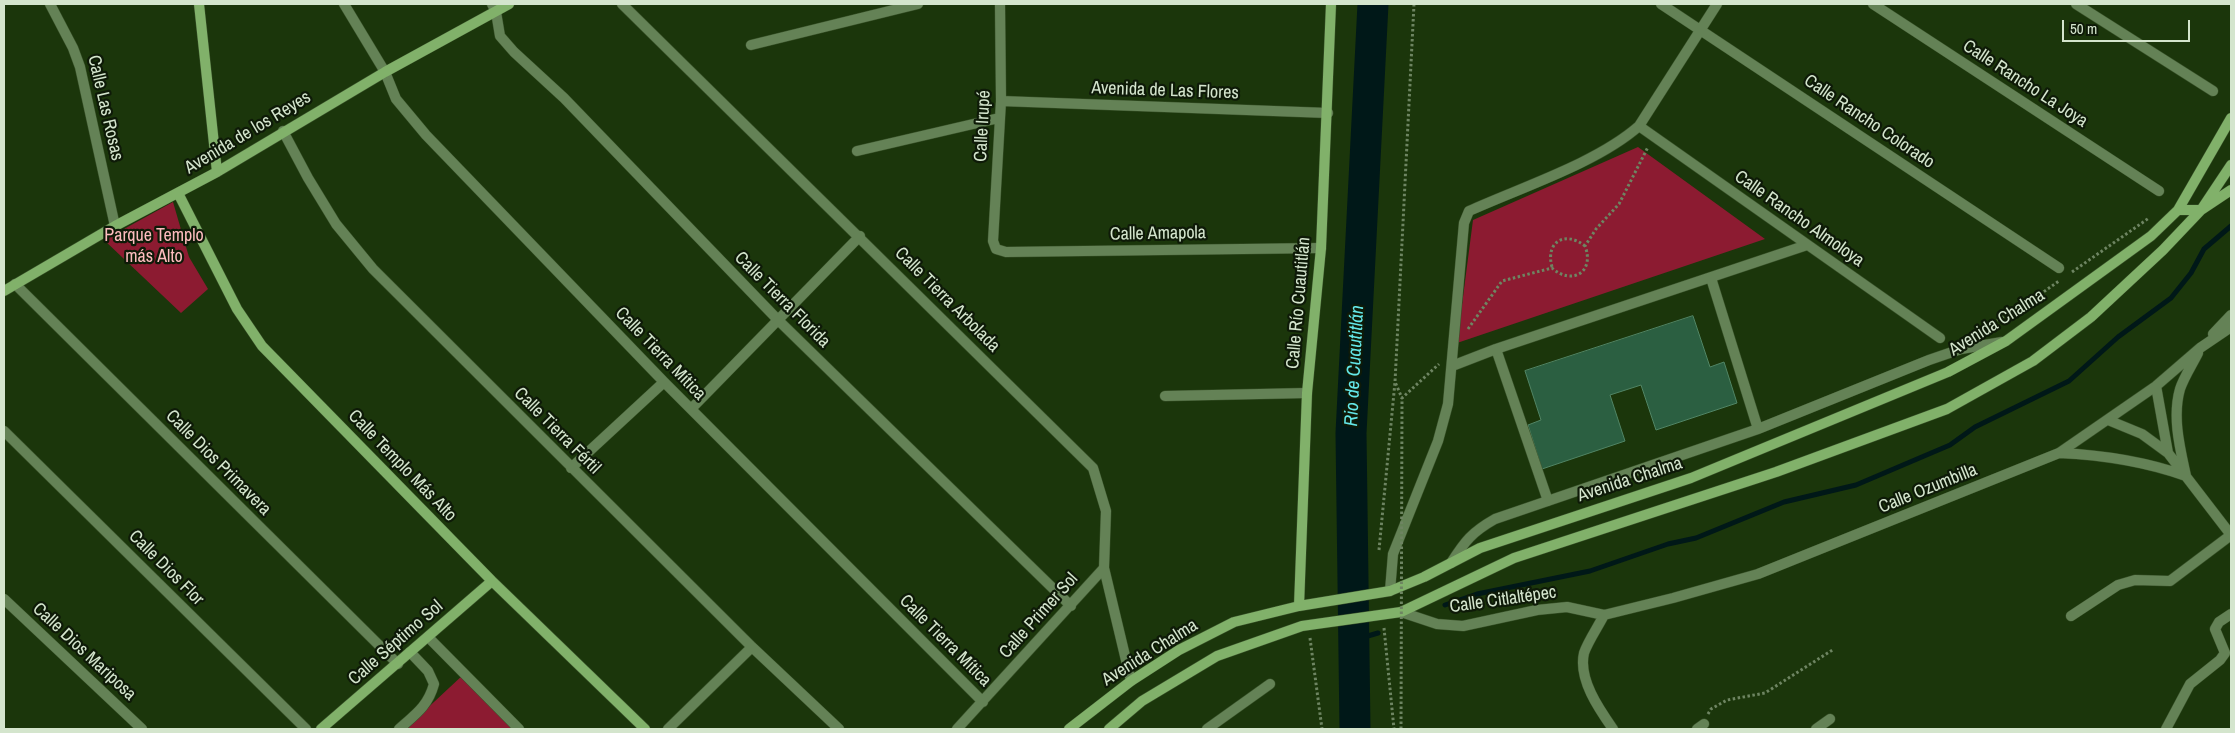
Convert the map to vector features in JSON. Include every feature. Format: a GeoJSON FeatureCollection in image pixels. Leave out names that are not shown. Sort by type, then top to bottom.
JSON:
{"type":"FeatureCollection","features":[{"type":"Feature","properties":{"kind":"main road"},"geometry":{"type":"LineString","coordinates":[[200,4],[217,172]]}},
{"type":"Feature","properties":{"kind":"main road","name":"Avenida de los Reyes"},"geometry":{"type":"LineString","coordinates":[[4,291],[115,226],[217,172],[283,131],[494,8],[509,4]]}},
{"type":"Feature","properties":{"kind":"main road","name":"Calle Río Cuautitlán"},"geometry":{"type":"LineString","coordinates":[[1299,606],[1307,393],[1321,248],[1331,4]]}},
{"type":"Feature","properties":{"kind":"main road","name":"Avenida Chalma"},"geometry":{"type":"LineString","coordinates":[[1062,729],[1072,727],[1132,681],[1179,650],[1234,622],[1299,606],[1390,591],[1424,578],[1480,548],[1691,478],[1948,372],[2006,341],[2082,288],[2151,236],[2178,210],[2231,118]]}},
{"type":"Feature","properties":{"kind":"main road"},"geometry":{"type":"LineString","coordinates":[[2201,210],[2231,165]]}},
{"type":"Feature","properties":{"kind":"main road"},"geometry":{"type":"LineString","coordinates":[[2178,210],[2201,210],[2231,190]]}},
{"type":"Feature","properties":{"kind":"main road","name":"Calle Templo Más Alto"},"geometry":{"type":"LineString","coordinates":[[178,193],[237,309],[262,346],[492,580],[645,729]]}},
{"type":"Feature","properties":{"kind":"main road","name":"Avenida Chalma"},"geometry":{"type":"LineString","coordinates":[[1109,729],[1142,701],[1217,656],[1309,625],[1401,612],[1514,558],[1776,472],[1947,409],[2033,361],[2091,317],[2163,250],[2201,210]]}},
{"type":"Feature","properties":{"kind":"main road","name":"Calle Séptimo Sol"},"geometry":{"type":"LineString","coordinates":[[321,729],[398,664],[492,580]]}},
{"type":"Feature","properties":{"kind":"street","name":"Calle Las Rosas"},"geometry":{"type":"LineString","coordinates":[[50,4],[73,48],[80,66],[115,226]]}},
{"type":"Feature","properties":{"kind":"street","name":"Calle Tierra Mítica"},"geometry":{"type":"LineString","coordinates":[[344,4],[384,72],[396,99],[426,134],[664,382],[983,702]]}},
{"type":"Feature","properties":{"kind":"street","name":"Calle Tierra Arbolada"},"geometry":{"type":"LineString","coordinates":[[622,4],[860,236],[1093,468],[1106,511],[1104,568],[1132,681]]}},
{"type":"Feature","properties":{"kind":"street"},"geometry":{"type":"LineString","coordinates":[[751,46],[918,4]]}},
{"type":"Feature","properties":{"kind":"street","name":"Calle Irupé"},"geometry":{"type":"LineString","coordinates":[[996,249],[993,241],[1001,101],[1000,4]]}},
{"type":"Feature","properties":{"kind":"street","name":"Calle Rancho Colorado"},"geometry":{"type":"LineString","coordinates":[[1661,4],[2058,268]]}},
{"type":"Feature","properties":{"kind":"street"},"geometry":{"type":"LineString","coordinates":[[1390,591],[1393,554],[1438,441],[1448,404],[1464,223],[1469,211],[1624,139],[1639,126],[1717,4]]}},
{"type":"Feature","properties":{"kind":"street","name":"Calle Rancho La Joya"},"geometry":{"type":"LineString","coordinates":[[1873,4],[2160,192]]}},
{"type":"Feature","properties":{"kind":"street"},"geometry":{"type":"LineString","coordinates":[[2076,4],[2213,92]]}},
{"type":"Feature","properties":{"kind":"street","name":"Calle Tierra Florida"},"geometry":{"type":"LineString","coordinates":[[494,8],[500,36],[564,98],[778,320],[1071,606]]}},
{"type":"Feature","properties":{"kind":"street","name":"Avenida de Las Flores"},"geometry":{"type":"LineString","coordinates":[[1001,101],[1328,113]]}},
{"type":"Feature","properties":{"kind":"street"},"geometry":{"type":"LineString","coordinates":[[857,151],[999,118]]}},
{"type":"Feature","properties":{"kind":"street","name":"Calle Rancho Almoloya"},"geometry":{"type":"LineString","coordinates":[[1639,126],[1940,338]]}},
{"type":"Feature","properties":{"kind":"street","name":"Calle Tierra Fértil"},"geometry":{"type":"LineString","coordinates":[[283,131],[308,178],[336,224],[374,269],[571,468],[752,647],[839,729]]}},
{"type":"Feature","properties":{"kind":"street"},"geometry":{"type":"LineString","coordinates":[[692,409],[860,236]]}},
{"type":"Feature","properties":{"kind":"street"},"geometry":{"type":"LineString","coordinates":[[1452,366],[1496,349],[1807,246]]}},
{"type":"Feature","properties":{"kind":"street","name":"Calle Amapola"},"geometry":{"type":"LineString","coordinates":[[996,249],[1006,252],[1321,248]]}},
{"type":"Feature","properties":{"kind":"street"},"geometry":{"type":"LineString","coordinates":[[1710,278],[1758,429]]}},
{"type":"Feature","properties":{"kind":"street","name":"Calle Dios Primavera"},"geometry":{"type":"LineString","coordinates":[[15,284],[398,664]]}},
{"type":"Feature","properties":{"kind":"street"},"geometry":{"type":"LineString","coordinates":[[2186,476],[2177,425],[2177,406],[2180,388],[2200,348],[2231,315]]}},
{"type":"Feature","properties":{"kind":"street","name":"Calle Ozumbilla"},"geometry":{"type":"LineString","coordinates":[[1604,615],[1758,574],[2060,453],[2156,386],[2200,348],[2231,327]]}},
{"type":"Feature","properties":{"kind":"street"},"geometry":{"type":"LineString","coordinates":[[1451,563],[1468,538],[1477,529],[1495,519],[1758,429],[1929,360],[1961,349],[2006,341]]}},
{"type":"Feature","properties":{"kind":"street"},"geometry":{"type":"LineString","coordinates":[[1496,349],[1548,501]]}},
{"type":"Feature","properties":{"kind":"street"},"geometry":{"type":"LineString","coordinates":[[571,468],[664,382]]}},
{"type":"Feature","properties":{"kind":"street"},"geometry":{"type":"LineString","coordinates":[[2156,386],[2168,453]]}},
{"type":"Feature","properties":{"kind":"street"},"geometry":{"type":"LineString","coordinates":[[1165,396],[1307,393]]}},
{"type":"Feature","properties":{"kind":"street"},"geometry":{"type":"LineString","coordinates":[[2070,616],[2118,586],[2135,580],[2170,580],[2231,535],[2168,453],[2142,434],[2108,420]]}},
{"type":"Feature","properties":{"kind":"street","name":"Calle Dios Flor"},"geometry":{"type":"LineString","coordinates":[[4,430],[306,729]]}},
{"type":"Feature","properties":{"kind":"street"},"geometry":{"type":"LineString","coordinates":[[2060,453],[2122,458],[2155,464],[2186,476]]}},
{"type":"Feature","properties":{"kind":"street","name":"Calle Primer Sol"},"geometry":{"type":"LineString","coordinates":[[957,729],[1104,568]]}},
{"type":"Feature","properties":{"kind":"street","name":"Calle Dios Mariposa"},"geometry":{"type":"LineString","coordinates":[[4,598],[142,729]]}},
{"type":"Feature","properties":{"kind":"street","name":"Calle Citlaltépec"},"geometry":{"type":"LineString","coordinates":[[1401,612],[1437,624],[1463,626],[1537,610],[1567,607],[1604,615]]}},
{"type":"Feature","properties":{"kind":"street"},"geometry":{"type":"LineString","coordinates":[[2166,729],[2190,684],[2220,660],[2224,653],[2215,629],[2219,622],[2231,614]]}},
{"type":"Feature","properties":{"kind":"street"},"geometry":{"type":"LineString","coordinates":[[1604,615],[1584,653],[1584,673],[1602,714],[1612,729]]}},
{"type":"Feature","properties":{"kind":"street"},"geometry":{"type":"LineString","coordinates":[[428,637],[519,729]]}},
{"type":"Feature","properties":{"kind":"street"},"geometry":{"type":"LineString","coordinates":[[668,729],[752,647]]}},
{"type":"Feature","properties":{"kind":"street"},"geometry":{"type":"LineString","coordinates":[[399,729],[420,711],[430,699],[434,684],[428,671],[410,652]]}},
{"type":"Feature","properties":{"kind":"street"},"geometry":{"type":"LineString","coordinates":[[1207,729],[1270,684]]}},
{"type":"Feature","properties":{"kind":"street"},"geometry":{"type":"LineString","coordinates":[[1816,729],[1830,719]]}},
{"type":"Feature","properties":{"kind":"path"},"geometry":{"type":"LineString","coordinates":[[1378,555],[1395,382],[1414,4]]}},
{"type":"Feature","properties":{"kind":"path"},"geometry":{"type":"LineString","coordinates":[[1585,246],[1596,229],[1619,204],[1652,136]]}},
{"type":"Feature","properties":{"kind":"path"},"geometry":{"type":"LineString","coordinates":[[1569,238],[1577,240],[1585,246],[1588,254],[1587,264],[1582,272],[1570,277],[1560,275],[1552,268],[1549,258],[1552,248],[1559,241],[1569,238]]}},
{"type":"Feature","properties":{"kind":"path"},"geometry":{"type":"LineString","coordinates":[[1402,398],[1453,351],[1502,281],[1552,268]]}},
{"type":"Feature","properties":{"kind":"path"},"geometry":{"type":"LineString","coordinates":[[1395,382],[1402,398],[1402,729]]}},
{"type":"Feature","properties":{"kind":"path"},"geometry":{"type":"LineString","coordinates":[[1382,614],[1394,729]]}},
{"type":"Feature","properties":{"kind":"path"},"geometry":{"type":"LineString","coordinates":[[1309,625],[1322,729]]}},
{"type":"Feature","properties":{"kind":"path"},"geometry":{"type":"LineString","coordinates":[[1700,727],[1711,709],[1727,700],[1765,693],[1834,649]]}},
{"type":"Feature","properties":{"kind":"green space"},"geometry":{"type":"Polygon","coordinates":[[[1638,147],[1765,239],[1457,343],[1473,220],[1638,147]]]}},
{"type":"Feature","properties":{"kind":"green space","name":"Parque Templo más Alto"},"geometry":{"type":"Polygon","coordinates":[[[173,202],[189,257],[208,289],[181,313],[104,240],[173,202]]]}},
{"type":"Feature","properties":{"kind":"green space"},"geometry":{"type":"Polygon","coordinates":[[[464,674],[521,729],[405,729],[464,674]]]}},
{"type":"Feature","properties":{"kind":"building"},"geometry":{"type":"Polygon","coordinates":[[[1693,316],[1710,367],[1724,362],[1737,403],[1656,430],[1641,385],[1610,395],[1625,441],[1542,469],[1528,425],[1541,420],[1525,371],[1693,316]]]}},
{"type":"Feature","properties":{"kind":"waterway","name":"Rio de Cuautitlán"},"geometry":{"type":"LineString","coordinates":[[1355,729],[1351,433],[1373,4]]}},
{"type":"Feature","properties":{"kind":"waterway"},"geometry":{"type":"LineString","coordinates":[[1445,605],[1477,594],[1590,571],[1668,544],[1696,538],[1784,502],[1856,485],[1950,445],[1975,427],[2069,381],[2118,337],[2171,298],[2191,273],[2204,249],[2231,226]]}},
{"type":"Feature","properties":{"kind":"waterway"},"geometry":{"type":"LineString","coordinates":[[1354,640],[1378,633]]}}]}
